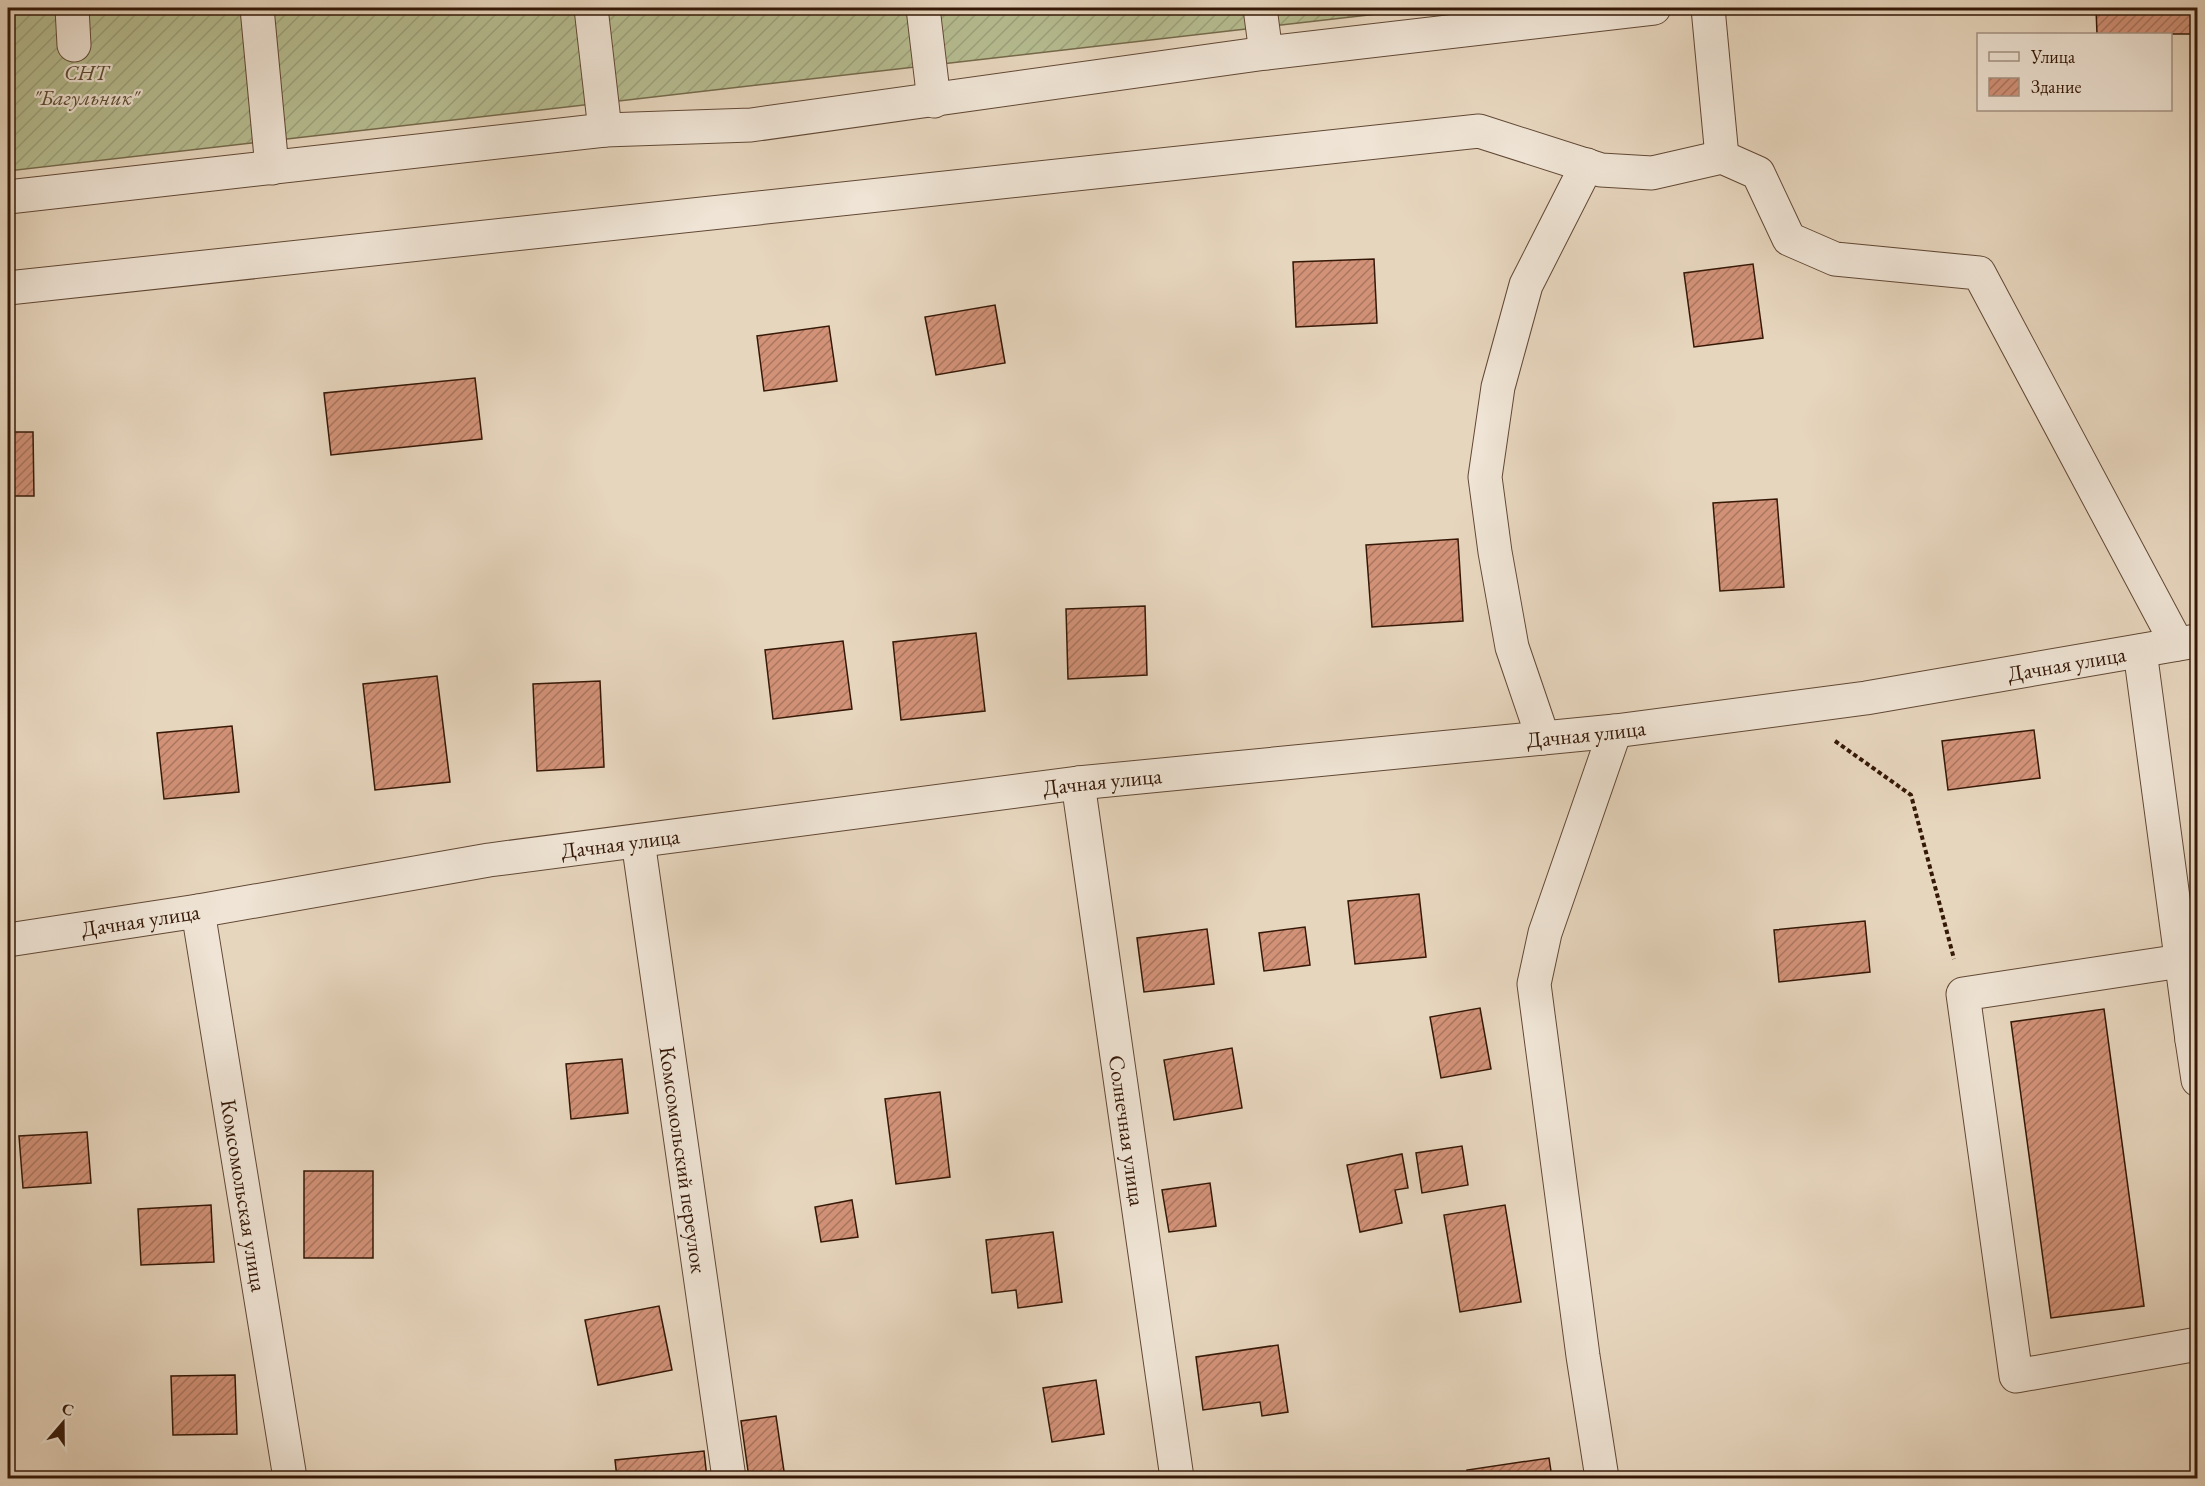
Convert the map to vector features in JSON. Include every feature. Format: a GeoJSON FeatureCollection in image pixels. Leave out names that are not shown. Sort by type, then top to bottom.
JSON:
{"type":"FeatureCollection","features":[{"type":"Feature","properties":{"kind":"street"},"geometry":{"type":"LineString","coordinates":[[72,8],[74,45]]}},
{"type":"Feature","properties":{"kind":"street"},"geometry":{"type":"LineString","coordinates":[[257,8],[272,168]]}},
{"type":"Feature","properties":{"kind":"street"},"geometry":{"type":"LineString","coordinates":[[591,8],[605,130]]}},
{"type":"Feature","properties":{"kind":"street"},"geometry":{"type":"LineString","coordinates":[[923,8],[934,101]]}},
{"type":"Feature","properties":{"kind":"street"},"geometry":{"type":"LineString","coordinates":[[1260,8],[1266,53]]}},
{"type":"Feature","properties":{"kind":"street"},"geometry":{"type":"LineString","coordinates":[[8,197],[605,130],[752,125],[1266,53],[1654,8]]}},
{"type":"Feature","properties":{"kind":"street"},"geometry":{"type":"LineString","coordinates":[[1708,8],[1722,157]]}},
{"type":"Feature","properties":{"kind":"street"},"geometry":{"type":"LineString","coordinates":[[8,288],[1479,130],[1601,170],[1652,173],[1722,157],[1758,173],[1789,239],[1835,259],[1979,273],[2187,643]]}},
{"type":"Feature","properties":{"kind":"street"},"geometry":{"type":"LineString","coordinates":[[1543,738],[1512,647],[1495,552],[1485,477],[1498,387],[1526,285],[1587,165]]}},
{"type":"Feature","properties":{"kind":"street","name":"Дачная улица"},"geometry":{"type":"LineString","coordinates":[[8,940],[198,911],[489,860],[1078,783],[1615,731],[1866,698],[2187,643]]}},
{"type":"Feature","properties":{"kind":"street"},"geometry":{"type":"LineString","coordinates":[[2140,651],[2198,1080]]}},
{"type":"Feature","properties":{"kind":"street"},"geometry":{"type":"LineString","coordinates":[[1602,1479],[1534,984],[1545,933],[1615,731]]}},
{"type":"Feature","properties":{"kind":"street","name":"Солнечная улица"},"geometry":{"type":"LineString","coordinates":[[1078,783],[1177,1479]]}},
{"type":"Feature","properties":{"kind":"street","name":"Комсомольский переулок"},"geometry":{"type":"LineString","coordinates":[[638,841],[729,1479]]}},
{"type":"Feature","properties":{"kind":"street","name":"Комсомольская улица"},"geometry":{"type":"LineString","coordinates":[[198,911],[290,1479]]}},
{"type":"Feature","properties":{"kind":"street"},"geometry":{"type":"LineString","coordinates":[[2181,961],[1963,994],[2016,1376],[2198,1344]]}},
{"type":"Feature","properties":{"kind":"path"},"geometry":{"type":"LineString","coordinates":[[1790,708],[1911,795],[1963,994]]}},
{"type":"Feature","properties":{"kind":"green space","name":"СНТ \"Багульник\""},"geometry":{"type":"Polygon","coordinates":[[[8,8],[1430,8],[8,171],[8,8]]]}},
{"type":"Feature","properties":{"kind":"building"},"geometry":{"type":"Polygon","coordinates":[[[2096,8],[2198,8],[2198,34],[2097,33],[2096,8]]]}},
{"type":"Feature","properties":{"kind":"building"},"geometry":{"type":"Polygon","coordinates":[[[1374,259],[1377,323],[1296,327],[1293,262],[1374,259]]]}},
{"type":"Feature","properties":{"kind":"building"},"geometry":{"type":"Polygon","coordinates":[[[1753,264],[1763,338],[1694,347],[1684,273],[1753,264]]]}},
{"type":"Feature","properties":{"kind":"building"},"geometry":{"type":"Polygon","coordinates":[[[995,305],[1005,363],[936,375],[925,317],[995,305]]]}},
{"type":"Feature","properties":{"kind":"building"},"geometry":{"type":"Polygon","coordinates":[[[829,326],[837,381],[764,391],[757,336],[829,326]]]}},
{"type":"Feature","properties":{"kind":"building"},"geometry":{"type":"Polygon","coordinates":[[[475,378],[482,439],[331,455],[324,393],[475,378]]]}},
{"type":"Feature","properties":{"kind":"building"},"geometry":{"type":"Polygon","coordinates":[[[8,432],[33,432],[34,496],[8,496],[8,432]]]}},
{"type":"Feature","properties":{"kind":"building"},"geometry":{"type":"Polygon","coordinates":[[[1777,499],[1784,587],[1720,591],[1713,503],[1777,499]]]}},
{"type":"Feature","properties":{"kind":"building"},"geometry":{"type":"Polygon","coordinates":[[[1458,539],[1463,621],[1372,627],[1366,545],[1458,539]]]}},
{"type":"Feature","properties":{"kind":"building"},"geometry":{"type":"Polygon","coordinates":[[[1145,606],[1147,675],[1068,679],[1066,609],[1145,606]]]}},
{"type":"Feature","properties":{"kind":"building"},"geometry":{"type":"Polygon","coordinates":[[[976,633],[985,711],[901,720],[893,642],[976,633]]]}},
{"type":"Feature","properties":{"kind":"building"},"geometry":{"type":"Polygon","coordinates":[[[843,641],[852,709],[773,719],[765,650],[843,641]]]}},
{"type":"Feature","properties":{"kind":"building"},"geometry":{"type":"Polygon","coordinates":[[[437,676],[450,782],[375,790],[363,684],[437,676]]]}},
{"type":"Feature","properties":{"kind":"building"},"geometry":{"type":"Polygon","coordinates":[[[600,681],[604,767],[537,771],[533,684],[600,681]]]}},
{"type":"Feature","properties":{"kind":"building"},"geometry":{"type":"Polygon","coordinates":[[[232,726],[239,792],[164,799],[157,733],[232,726]]]}},
{"type":"Feature","properties":{"kind":"building"},"geometry":{"type":"Polygon","coordinates":[[[2034,730],[2040,778],[1948,790],[1942,741],[2034,730]]]}},
{"type":"Feature","properties":{"kind":"building"},"geometry":{"type":"Polygon","coordinates":[[[1419,894],[1426,957],[1355,964],[1348,901],[1419,894]]]}},
{"type":"Feature","properties":{"kind":"building"},"geometry":{"type":"Polygon","coordinates":[[[1865,921],[1870,972],[1779,982],[1774,930],[1865,921]]]}},
{"type":"Feature","properties":{"kind":"building"},"geometry":{"type":"Polygon","coordinates":[[[1305,927],[1310,965],[1264,971],[1259,933],[1305,927]]]}},
{"type":"Feature","properties":{"kind":"building"},"geometry":{"type":"Polygon","coordinates":[[[1207,929],[1214,984],[1144,992],[1137,938],[1207,929]]]}},
{"type":"Feature","properties":{"kind":"building"},"geometry":{"type":"Polygon","coordinates":[[[1480,1008],[1491,1069],[1441,1078],[1430,1017],[1480,1008]]]}},
{"type":"Feature","properties":{"kind":"building"},"geometry":{"type":"Polygon","coordinates":[[[2104,1009],[2144,1306],[2051,1318],[2011,1022],[2104,1009]]]}},
{"type":"Feature","properties":{"kind":"building"},"geometry":{"type":"Polygon","coordinates":[[[1232,1048],[1242,1108],[1174,1120],[1164,1060],[1232,1048]]]}},
{"type":"Feature","properties":{"kind":"building"},"geometry":{"type":"Polygon","coordinates":[[[622,1059],[628,1113],[571,1119],[566,1064],[622,1059]]]}},
{"type":"Feature","properties":{"kind":"building"},"geometry":{"type":"Polygon","coordinates":[[[940,1092],[950,1177],[896,1184],[885,1099],[940,1092]]]}},
{"type":"Feature","properties":{"kind":"building"},"geometry":{"type":"Polygon","coordinates":[[[87,1132],[91,1183],[23,1188],[19,1136],[87,1132]]]}},
{"type":"Feature","properties":{"kind":"building"},"geometry":{"type":"Polygon","coordinates":[[[1462,1146],[1468,1185],[1422,1193],[1416,1153],[1462,1146]]]}},
{"type":"Feature","properties":{"kind":"building"},"geometry":{"type":"Polygon","coordinates":[[[1402,1154],[1408,1188],[1395,1190],[1402,1223],[1360,1232],[1347,1165],[1402,1154]]]}},
{"type":"Feature","properties":{"kind":"building"},"geometry":{"type":"Polygon","coordinates":[[[304,1171],[373,1171],[373,1258],[304,1258],[304,1171]]]}},
{"type":"Feature","properties":{"kind":"building"},"geometry":{"type":"Polygon","coordinates":[[[1210,1183],[1216,1226],[1169,1232],[1162,1190],[1210,1183]]]}},
{"type":"Feature","properties":{"kind":"building"},"geometry":{"type":"Polygon","coordinates":[[[852,1200],[858,1237],[821,1242],[815,1207],[852,1200]]]}},
{"type":"Feature","properties":{"kind":"building"},"geometry":{"type":"Polygon","coordinates":[[[211,1205],[214,1262],[141,1265],[138,1209],[211,1205]]]}},
{"type":"Feature","properties":{"kind":"building"},"geometry":{"type":"Polygon","coordinates":[[[1505,1205],[1521,1302],[1460,1312],[1444,1215],[1505,1205]]]}},
{"type":"Feature","properties":{"kind":"building"},"geometry":{"type":"Polygon","coordinates":[[[1053,1232],[1062,1302],[1018,1308],[1016,1290],[992,1293],[986,1240],[1053,1232]]]}},
{"type":"Feature","properties":{"kind":"building"},"geometry":{"type":"Polygon","coordinates":[[[659,1306],[672,1370],[598,1385],[585,1320],[659,1306]]]}},
{"type":"Feature","properties":{"kind":"building"},"geometry":{"type":"Polygon","coordinates":[[[1278,1345],[1288,1412],[1262,1416],[1260,1402],[1203,1410],[1196,1357],[1278,1345]]]}},
{"type":"Feature","properties":{"kind":"building"},"geometry":{"type":"Polygon","coordinates":[[[235,1375],[237,1434],[173,1435],[171,1376],[235,1375]]]}},
{"type":"Feature","properties":{"kind":"building"},"geometry":{"type":"Polygon","coordinates":[[[1096,1380],[1104,1434],[1052,1442],[1043,1388],[1096,1380]]]}},
{"type":"Feature","properties":{"kind":"building"},"geometry":{"type":"Polygon","coordinates":[[[776,1416],[785,1478],[749,1478],[741,1421],[776,1416]]]}},
{"type":"Feature","properties":{"kind":"building"},"geometry":{"type":"Polygon","coordinates":[[[704,1451],[707,1478],[617,1478],[615,1460],[704,1451]]]}},
{"type":"Feature","properties":{"kind":"building"},"geometry":{"type":"Polygon","coordinates":[[[1549,1458],[1552,1478],[1469,1478],[1467,1470],[1549,1458]]]}}]}
